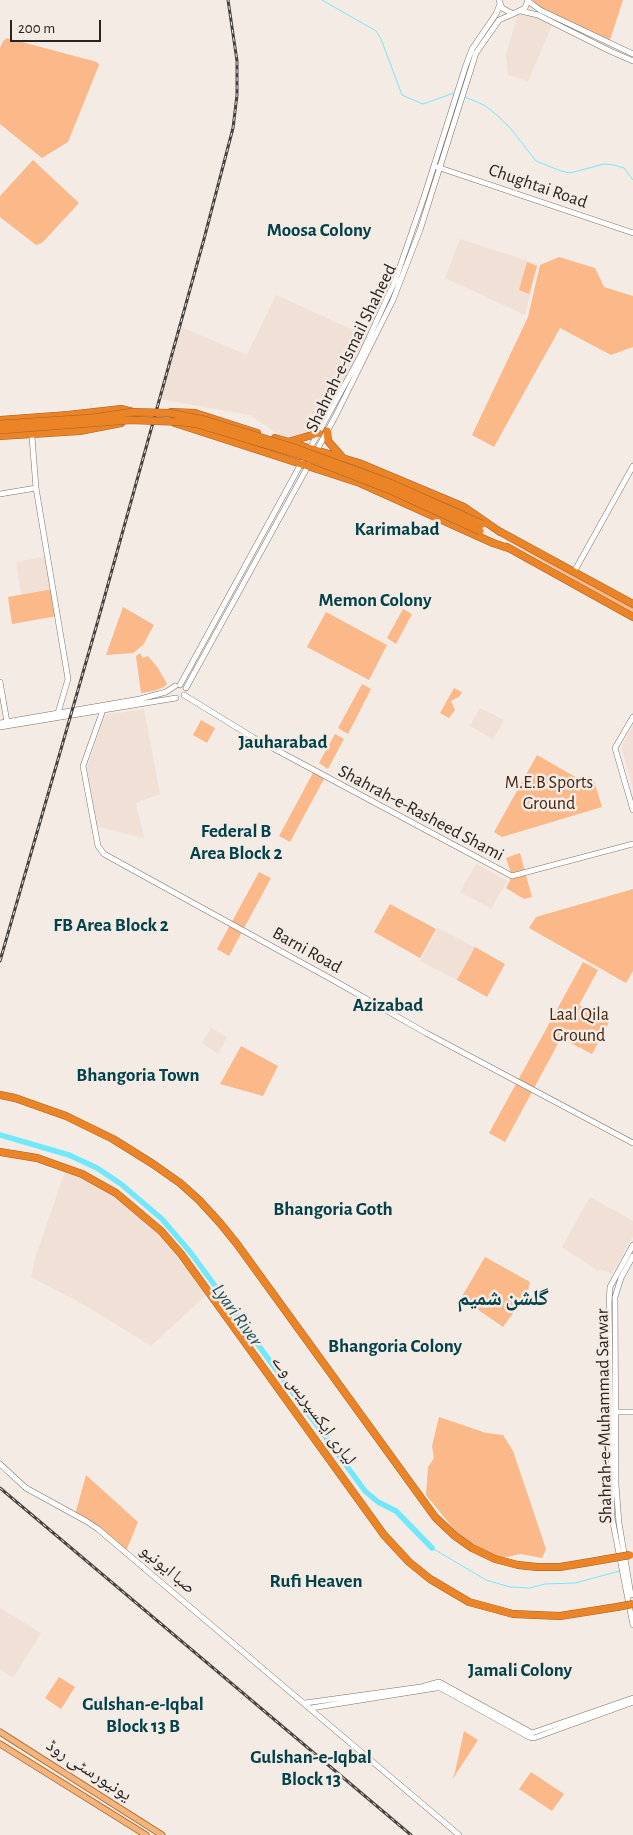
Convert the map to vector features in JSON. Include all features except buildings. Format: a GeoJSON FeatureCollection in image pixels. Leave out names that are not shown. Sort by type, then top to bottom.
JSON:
{"type":"FeatureCollection","features":[{"type":"Feature","properties":{"kind":"highway"},"geometry":{"type":"LineString","coordinates":[[0,420],[68,415],[121,408],[132,416]]}},
{"type":"Feature","properties":{"kind":"highway"},"geometry":{"type":"LineString","coordinates":[[0,430],[132,416],[195,412],[273,438],[359,463],[464,507],[504,534],[633,604]]}},
{"type":"Feature","properties":{"kind":"highway"},"geometry":{"type":"LineString","coordinates":[[169,413],[205,420],[292,447],[417,494],[481,527],[511,549],[633,617]]}},
{"type":"Feature","properties":{"kind":"highway"},"geometry":{"type":"LineString","coordinates":[[0,436],[80,431],[103,427],[132,416]]}},
{"type":"Feature","properties":{"kind":"highway"},"geometry":{"type":"LineString","coordinates":[[0,424],[132,416],[197,424],[300,455],[481,527],[504,534]]}},
{"type":"Feature","properties":{"kind":"highway"},"geometry":{"type":"LineString","coordinates":[[171,421],[360,484],[493,543],[511,549]]}},
{"type":"Feature","properties":{"kind":"highway"},"geometry":{"type":"LineString","coordinates":[[288,442],[323,432],[330,445],[344,458]]}},
{"type":"Feature","properties":{"kind":"highway","name":"لیاری ایکسپریس وے"},"geometry":{"type":"LineString","coordinates":[[0,1095],[16,1098],[66,1116],[113,1140],[153,1164],[180,1183],[199,1200],[236,1244],[435,1517],[455,1536],[472,1548],[495,1558],[537,1568],[560,1567],[633,1555]]}},
{"type":"Feature","properties":{"kind":"highway","name":"لیاری ایکسپریس وے"},"geometry":{"type":"LineString","coordinates":[[0,1152],[37,1158],[82,1174],[116,1193],[161,1231],[184,1258],[384,1535],[409,1562],[437,1585],[461,1598],[486,1608],[532,1616],[570,1615],[632,1607]]}},
{"type":"Feature","properties":{"kind":"main road"},"geometry":{"type":"LineString","coordinates":[[633,54],[533,6],[528,0],[522,11],[538,15],[633,61]]}},
{"type":"Feature","properties":{"kind":"main road"},"geometry":{"type":"LineString","coordinates":[[499,2],[506,11],[513,14]]}},
{"type":"Feature","properties":{"kind":"main road","name":"Shahrah-e-Ismail Shaheed"},"geometry":{"type":"LineString","coordinates":[[455,110],[461,80],[472,49],[496,14],[499,2]]}},
{"type":"Feature","properties":{"kind":"main road","name":"Shahrah-e-Ismail Shaheed"},"geometry":{"type":"LineString","coordinates":[[177,686],[314,449],[361,355],[395,281],[476,53],[499,20],[522,11]]}},
{"type":"Feature","properties":{"kind":"main road","name":"Chughtai Road"},"geometry":{"type":"LineString","coordinates":[[437,167],[633,233]]}},
{"type":"Feature","properties":{"kind":"main road"},"geometry":{"type":"LineString","coordinates":[[32,437],[36,488],[68,679],[58,713]]}},
{"type":"Feature","properties":{"kind":"main road","name":"Shahrah-e-Ismail Shaheed"},"geometry":{"type":"LineString","coordinates":[[184,694],[304,465]]}},
{"type":"Feature","properties":{"kind":"main road"},"geometry":{"type":"LineString","coordinates":[[574,572],[633,466]]}},
{"type":"Feature","properties":{"kind":"main road"},"geometry":{"type":"LineString","coordinates":[[0,494],[36,488]]}},
{"type":"Feature","properties":{"kind":"main road"},"geometry":{"type":"LineString","coordinates":[[0,682],[7,722]]}},
{"type":"Feature","properties":{"kind":"main road"},"geometry":{"type":"LineString","coordinates":[[176,698],[173,697],[172,693],[177,686]]}},
{"type":"Feature","properties":{"kind":"main road"},"geometry":{"type":"LineString","coordinates":[[0,727],[157,696],[177,686],[186,688]]}},
{"type":"Feature","properties":{"kind":"main road"},"geometry":{"type":"LineString","coordinates":[[0,723],[58,713],[176,698],[184,694]]}},
{"type":"Feature","properties":{"kind":"main road","name":"Shahrah-e-Rasheed Shami"},"geometry":{"type":"LineString","coordinates":[[184,694],[254,738],[512,876],[633,844]]}},
{"type":"Feature","properties":{"kind":"main road","name":"Barni Road"},"geometry":{"type":"LineString","coordinates":[[103,708],[83,766],[98,846],[104,854],[426,1033],[633,1144]]}},
{"type":"Feature","properties":{"kind":"main road"},"geometry":{"type":"LineString","coordinates":[[633,717],[615,748],[633,810]]}},
{"type":"Feature","properties":{"kind":"main road","name":"Shahrah-e-Muhammad Sarwar"},"geometry":{"type":"LineString","coordinates":[[633,1245],[610,1287],[608,1302],[612,1518],[632,1607],[633,1625]]}},
{"type":"Feature","properties":{"kind":"main road","name":"Shahrah-e-Muhammad Sarwar"},"geometry":{"type":"LineString","coordinates":[[623,1563],[616,1485],[615,1297],[621,1278],[633,1256]]}},
{"type":"Feature","properties":{"kind":"main road"},"geometry":{"type":"LineString","coordinates":[[616,1412],[633,1412]]}},
{"type":"Feature","properties":{"kind":"main road","name":"صبا ایونیو"},"geometry":{"type":"LineString","coordinates":[[0,1464],[26,1488],[86,1520],[98,1529],[459,1835]]}},
{"type":"Feature","properties":{"kind":"main road"},"geometry":{"type":"LineString","coordinates":[[438,1684],[529,1737],[534,1738],[633,1702]]}},
{"type":"Feature","properties":{"kind":"main road"},"geometry":{"type":"LineString","coordinates":[[311,1708],[421,1689],[438,1684],[532,1733],[633,1698]]}},
{"type":"Feature","properties":{"kind":"main road"},"geometry":{"type":"LineString","coordinates":[[305,1703],[421,1689]]}},
{"type":"Feature","properties":{"kind":"main road","name":"یونیورسٹی روڈ"},"geometry":{"type":"LineString","coordinates":[[0,1732],[162,1835]]}},
{"type":"Feature","properties":{"kind":"main road","name":"یونیورسٹی روڈ"},"geometry":{"type":"LineString","coordinates":[[0,1744],[146,1835]]}},
{"type":"Feature","properties":{"kind":"shaded area"},"geometry":{"type":"Polygon","coordinates":[[[521,11],[553,23],[528,81],[508,75],[506,55],[518,13],[521,11]]]}},
{"type":"Feature","properties":{"kind":"shaded area"},"geometry":{"type":"Polygon","coordinates":[[[460,239],[538,264],[525,315],[445,278],[460,239]]]}},
{"type":"Feature","properties":{"kind":"shaded area"},"geometry":{"type":"Polygon","coordinates":[[[276,295],[369,337],[319,433],[304,437],[287,438],[250,415],[159,399],[181,327],[247,355],[276,295]]]}},
{"type":"Feature","properties":{"kind":"shaded area"},"geometry":{"type":"Polygon","coordinates":[[[47,556],[53,589],[21,595],[16,562],[47,556]]]}},
{"type":"Feature","properties":{"kind":"shaded area"},"geometry":{"type":"Polygon","coordinates":[[[480,708],[504,720],[493,739],[470,726],[480,708]]]}},
{"type":"Feature","properties":{"kind":"shaded area"},"geometry":{"type":"Polygon","coordinates":[[[144,709],[160,794],[136,803],[144,838],[96,826],[87,768],[105,715],[144,709]]]}},
{"type":"Feature","properties":{"kind":"shaded area"},"geometry":{"type":"Polygon","coordinates":[[[633,725],[633,789],[622,749],[633,725]]]}},
{"type":"Feature","properties":{"kind":"shaded area"},"geometry":{"type":"Polygon","coordinates":[[[476,864],[508,881],[492,909],[460,892],[476,864]]]}},
{"type":"Feature","properties":{"kind":"shaded area"},"geometry":{"type":"Polygon","coordinates":[[[438,928],[475,947],[457,980],[420,961],[438,928]]]}},
{"type":"Feature","properties":{"kind":"shaded area"},"geometry":{"type":"Polygon","coordinates":[[[211,1028],[227,1037],[218,1054],[202,1043],[211,1028]]]}},
{"type":"Feature","properties":{"kind":"shaded area"},"geometry":{"type":"Polygon","coordinates":[[[65,1172],[94,1184],[142,1218],[162,1238],[206,1295],[151,1346],[88,1307],[31,1277],[36,1255],[65,1172]]]}},
{"type":"Feature","properties":{"kind":"shaded area"},"geometry":{"type":"Polygon","coordinates":[[[590,1197],[633,1221],[633,1236],[612,1274],[600,1269],[598,1271],[562,1247],[590,1197]]]}},
{"type":"Feature","properties":{"kind":"shaded area"},"geometry":{"type":"Polygon","coordinates":[[[0,1608],[41,1633],[13,1678],[0,1669],[0,1608]]]}},
{"type":"Feature","properties":{"kind":"green space"},"geometry":{"type":"Polygon","coordinates":[[[533,0],[623,0],[609,43],[536,6],[533,0]]]}},
{"type":"Feature","properties":{"kind":"green space"},"geometry":{"type":"Polygon","coordinates":[[[7,38],[97,62],[99,65],[68,142],[42,158],[0,124],[0,48],[3,41],[7,38]]]}},
{"type":"Feature","properties":{"kind":"green space"},"geometry":{"type":"Polygon","coordinates":[[[33,160],[79,203],[42,243],[36,245],[0,217],[0,196],[33,160]]]}},
{"type":"Feature","properties":{"kind":"green space"},"geometry":{"type":"Polygon","coordinates":[[[559,257],[595,268],[604,287],[633,296],[633,347],[611,355],[560,328],[494,447],[472,435],[528,317],[540,265],[559,257]]]}},
{"type":"Feature","properties":{"kind":"green space"},"geometry":{"type":"Polygon","coordinates":[[[527,262],[537,266],[529,294],[519,290],[527,262]]]}},
{"type":"Feature","properties":{"kind":"green space"},"geometry":{"type":"Polygon","coordinates":[[[503,538],[633,607],[633,613],[621,607],[503,538]]]}},
{"type":"Feature","properties":{"kind":"green space"},"geometry":{"type":"Polygon","coordinates":[[[53,589],[57,616],[12,624],[8,597],[53,589]]]}},
{"type":"Feature","properties":{"kind":"green space"},"geometry":{"type":"Polygon","coordinates":[[[123,607],[154,625],[143,645],[133,653],[106,655],[123,607]]]}},
{"type":"Feature","properties":{"kind":"green space"},"geometry":{"type":"Polygon","coordinates":[[[403,609],[412,614],[396,644],[387,638],[403,609]]]}},
{"type":"Feature","properties":{"kind":"green space"},"geometry":{"type":"Polygon","coordinates":[[[326,612],[387,645],[369,680],[307,647],[326,612]]]}},
{"type":"Feature","properties":{"kind":"green space"},"geometry":{"type":"Polygon","coordinates":[[[140,653],[143,658],[148,656],[158,668],[167,684],[164,687],[141,693],[136,656],[140,653]]]}},
{"type":"Feature","properties":{"kind":"green space"},"geometry":{"type":"Polygon","coordinates":[[[362,684],[371,689],[348,734],[338,728],[362,684]]]}},
{"type":"Feature","properties":{"kind":"green space"},"geometry":{"type":"Polygon","coordinates":[[[454,688],[462,692],[459,697],[451,701],[455,710],[449,718],[440,713],[454,688]]]}},
{"type":"Feature","properties":{"kind":"green space"},"geometry":{"type":"Polygon","coordinates":[[[201,720],[215,728],[207,743],[193,735],[201,720]]]}},
{"type":"Feature","properties":{"kind":"green space"},"geometry":{"type":"Polygon","coordinates":[[[335,734],[344,739],[328,769],[319,763],[335,734]]]}},
{"type":"Feature","properties":{"kind":"green space","name":"M.E.B Sports Ground"},"geometry":{"type":"Polygon","coordinates":[[[537,755],[579,779],[594,781],[602,807],[502,837],[494,832],[537,755]]]}},
{"type":"Feature","properties":{"kind":"green space"},"geometry":{"type":"Polygon","coordinates":[[[314,771],[325,777],[290,842],[279,836],[314,771]]]}},
{"type":"Feature","properties":{"kind":"green space"},"geometry":{"type":"Polygon","coordinates":[[[520,853],[532,897],[524,899],[506,888],[512,876],[506,858],[520,853]]]}},
{"type":"Feature","properties":{"kind":"green space"},"geometry":{"type":"Polygon","coordinates":[[[259,872],[271,878],[229,956],[217,949],[259,872]]]}},
{"type":"Feature","properties":{"kind":"green space"},"geometry":{"type":"Polygon","coordinates":[[[633,889],[633,971],[626,983],[529,928],[536,917],[633,889]]]}},
{"type":"Feature","properties":{"kind":"green space"},"geometry":{"type":"Polygon","coordinates":[[[390,904],[436,929],[420,958],[374,932],[390,904]]]}},
{"type":"Feature","properties":{"kind":"green space"},"geometry":{"type":"Polygon","coordinates":[[[475,947],[505,964],[487,997],[457,980],[475,947]]]}},
{"type":"Feature","properties":{"kind":"green space","name":"Laal Qila Ground"},"geometry":{"type":"Polygon","coordinates":[[[583,962],[598,970],[579,1005],[609,1022],[592,1054],[561,1038],[505,1142],[489,1133],[583,962]]]}},
{"type":"Feature","properties":{"kind":"green space"},"geometry":{"type":"Polygon","coordinates":[[[241,1046],[278,1066],[263,1096],[220,1084],[241,1046]]]}},
{"type":"Feature","properties":{"kind":"green space"},"geometry":{"type":"Polygon","coordinates":[[[485,1257],[530,1282],[527,1294],[503,1327],[461,1298],[485,1257]]]}},
{"type":"Feature","properties":{"kind":"green space"},"geometry":{"type":"Polygon","coordinates":[[[439,1417],[486,1433],[503,1435],[513,1451],[546,1549],[542,1558],[520,1554],[503,1558],[482,1550],[458,1534],[426,1495],[428,1467],[434,1458],[432,1446],[439,1417]]]}},
{"type":"Feature","properties":{"kind":"green space"},"geometry":{"type":"Polygon","coordinates":[[[86,1475],[138,1522],[126,1551],[75,1515],[86,1475]]]}},
{"type":"Feature","properties":{"kind":"green space"},"geometry":{"type":"Polygon","coordinates":[[[59,1677],[75,1687],[61,1709],[45,1698],[59,1677]]]}},
{"type":"Feature","properties":{"kind":"green space"},"geometry":{"type":"Polygon","coordinates":[[[464,1731],[478,1740],[452,1780],[455,1772],[464,1731]]]}},
{"type":"Feature","properties":{"kind":"green space"},"geometry":{"type":"Polygon","coordinates":[[[531,1772],[564,1794],[552,1811],[519,1789],[531,1772]]]}},
{"type":"Feature","properties":{"kind":"waterway"},"geometry":{"type":"LineString","coordinates":[[322,0],[376,31],[381,39],[402,95],[423,104],[454,93]]}},
{"type":"Feature","properties":{"kind":"waterway"},"geometry":{"type":"LineString","coordinates":[[465,97],[484,105],[498,116],[511,129],[536,161],[570,173],[604,164],[614,165],[624,168],[633,180]]}},
{"type":"Feature","properties":{"kind":"waterway","name":"Lyari River"},"geometry":{"type":"LineString","coordinates":[[0,1135],[69,1155],[97,1168],[121,1184],[162,1219],[191,1253],[365,1491],[378,1502],[396,1511],[432,1548]]}},
{"type":"Feature","properties":{"kind":"waterway"},"geometry":{"type":"LineString","coordinates":[[432,1548],[486,1580],[510,1587],[530,1588],[545,1584],[575,1583],[620,1571]]}},
{"type":"Feature","properties":{"kind":"railway"},"geometry":{"type":"LineString","coordinates":[[0,961],[97,624],[233,128],[237,95],[237,61],[228,0]]}},
{"type":"Feature","properties":{"kind":"railway"},"geometry":{"type":"LineString","coordinates":[[0,1488],[411,1835]]}},
{"type":"Feature","properties":{"kind":"district","name":"Moosa Colony"},"geometry":{"type":"Point","coordinates":[319,230]}},
{"type":"Feature","properties":{"kind":"district","name":"Karimabad"},"geometry":{"type":"Point","coordinates":[397,529]}},
{"type":"Feature","properties":{"kind":"district","name":"Memon Colony"},"geometry":{"type":"Point","coordinates":[375,600]}},
{"type":"Feature","properties":{"kind":"district","name":"Jauharabad"},"geometry":{"type":"Point","coordinates":[283,742]}},
{"type":"Feature","properties":{"kind":"district","name":"Federal B Area Block 2"},"geometry":{"type":"Point","coordinates":[236,842]}},
{"type":"Feature","properties":{"kind":"district","name":"FB Area Block 2"},"geometry":{"type":"Point","coordinates":[111,925]}},
{"type":"Feature","properties":{"kind":"district","name":"Azizabad"},"geometry":{"type":"Point","coordinates":[388,1005]}},
{"type":"Feature","properties":{"kind":"district","name":"Bhangoria Town"},"geometry":{"type":"Point","coordinates":[138,1075]}},
{"type":"Feature","properties":{"kind":"district","name":"Bhangoria Goth"},"geometry":{"type":"Point","coordinates":[333,1209]}},
{"type":"Feature","properties":{"kind":"district","name":"گلشن شمیم"},"geometry":{"type":"Point","coordinates":[503,1298]}},
{"type":"Feature","properties":{"kind":"district","name":"Bhangoria Colony"},"geometry":{"type":"Point","coordinates":[395,1346]}},
{"type":"Feature","properties":{"kind":"district","name":"Rufi Heaven"},"geometry":{"type":"Point","coordinates":[316,1581]}},
{"type":"Feature","properties":{"kind":"district","name":"Jamali Colony"},"geometry":{"type":"Point","coordinates":[520,1670]}},
{"type":"Feature","properties":{"kind":"district","name":"Gulshan-e-Iqbal Block 13 B"},"geometry":{"type":"Point","coordinates":[143,1715]}},
{"type":"Feature","properties":{"kind":"district","name":"Gulshan-e-Iqbal Block 13"},"geometry":{"type":"Point","coordinates":[311,1768]}}]}
